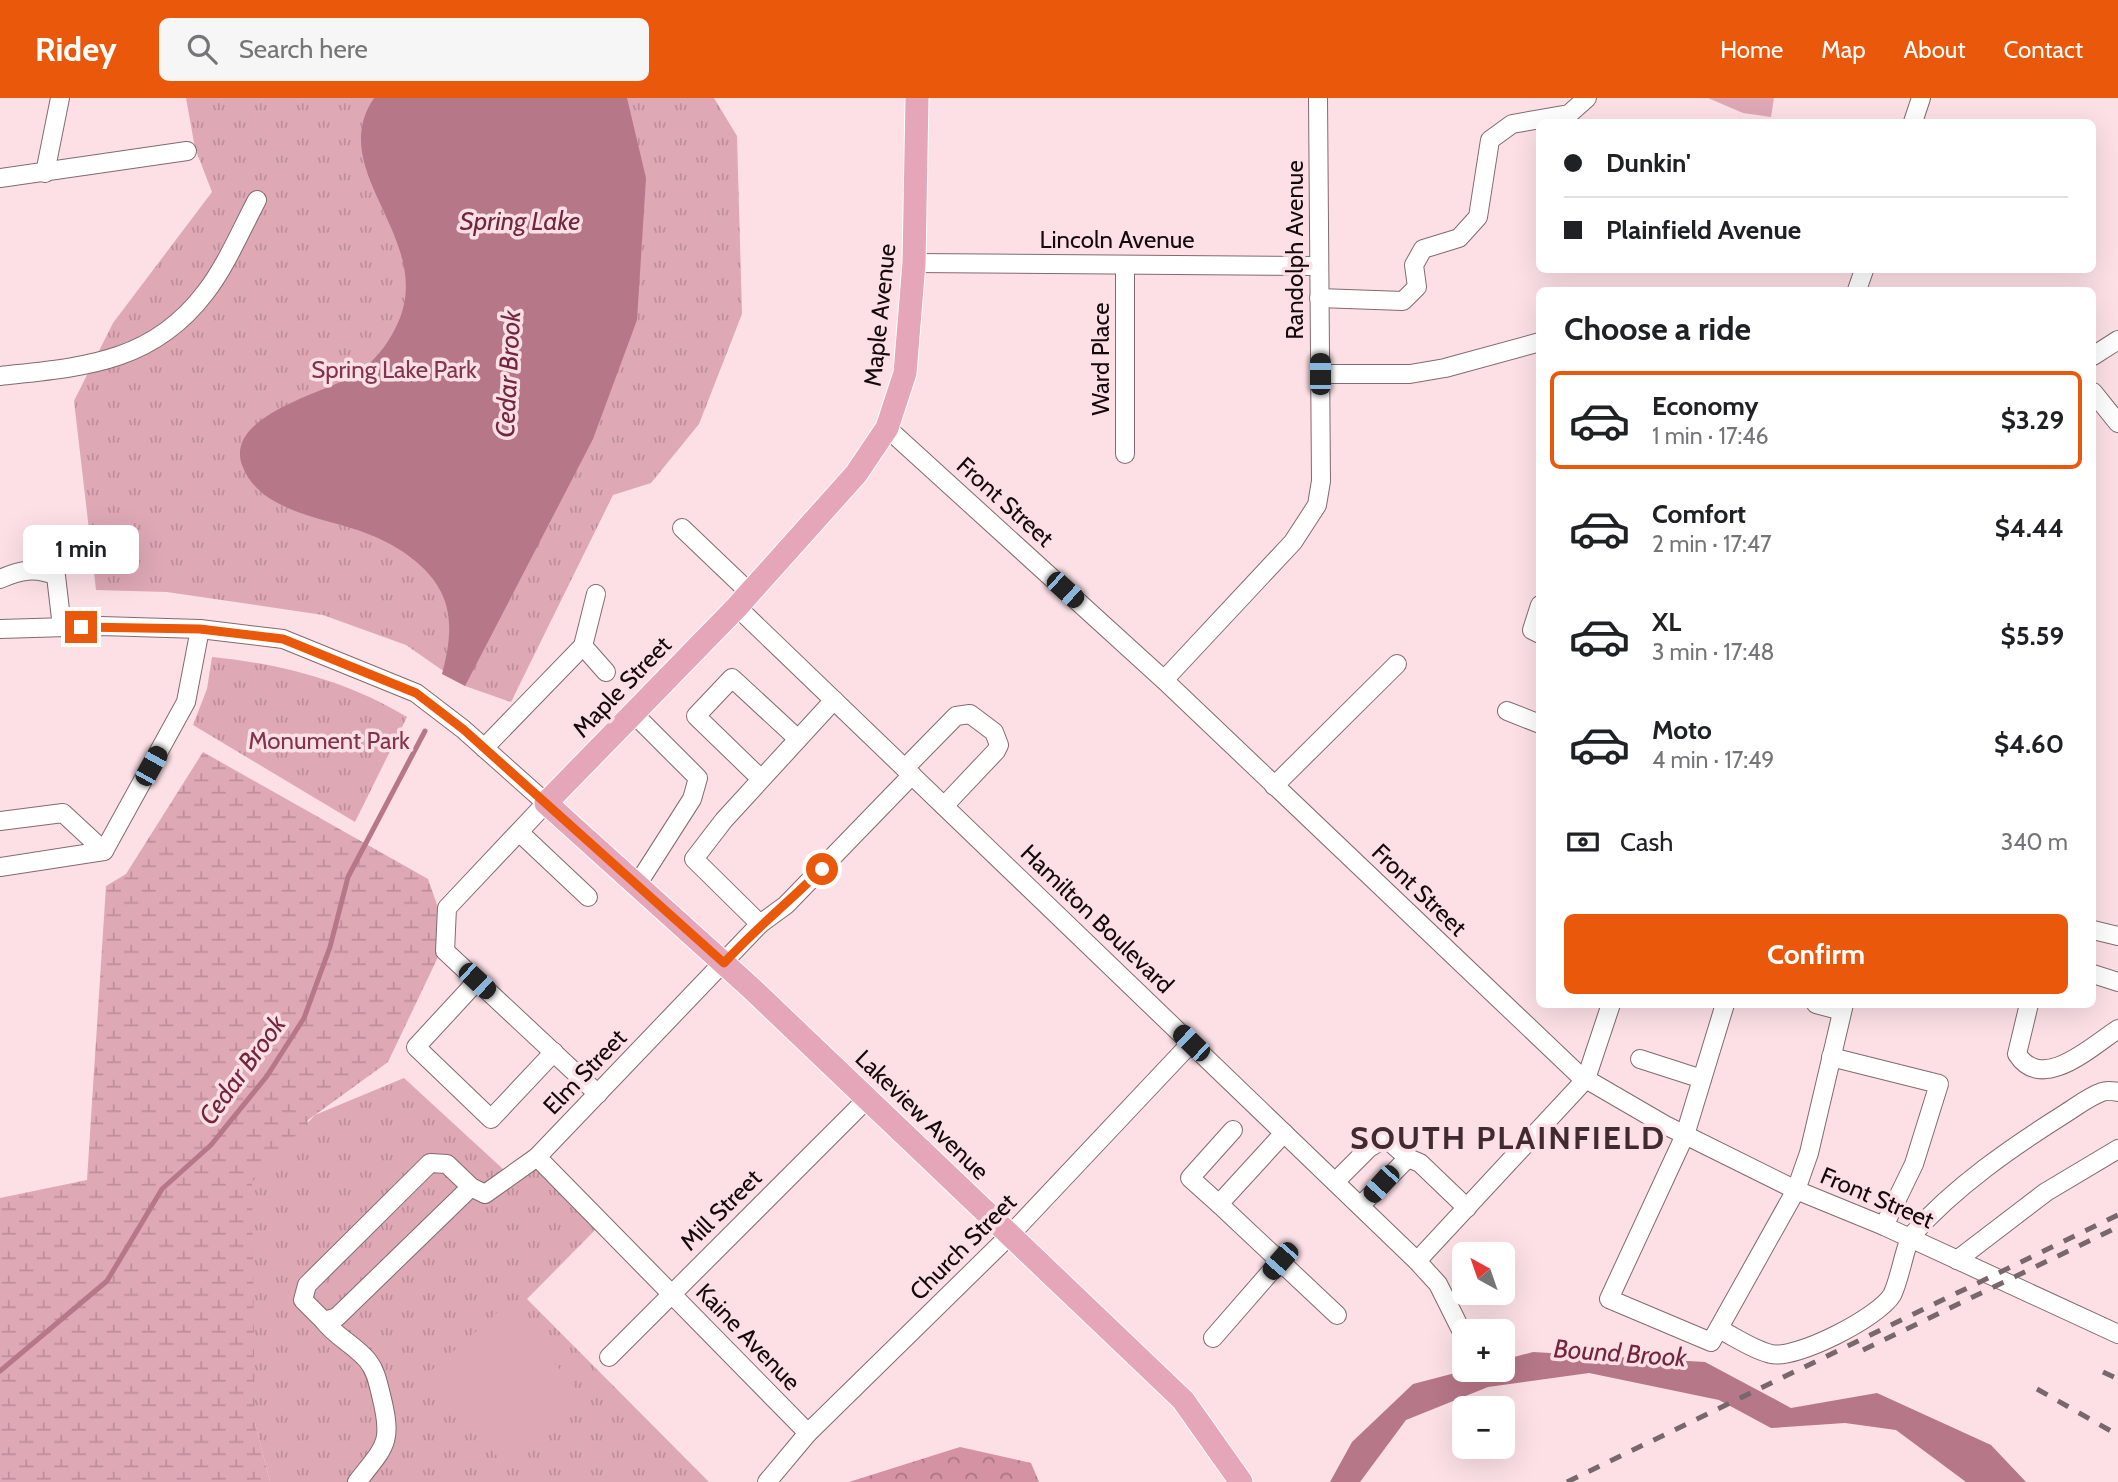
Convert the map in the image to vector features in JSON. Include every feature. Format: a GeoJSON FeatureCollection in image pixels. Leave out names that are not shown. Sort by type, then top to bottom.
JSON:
{"type":"FeatureCollection","features":[{"type":"Feature","properties":{"kind":"main road","name":"Maple Avenue"},"geometry":{"type":"LineString","coordinates":[[743,600],[856,474],[887,428],[905,373],[914,262],[917,98]]}},
{"type":"Feature","properties":{"kind":"main road","name":"Maple Street"},"geometry":{"type":"LineString","coordinates":[[546,803],[743,600]]}},
{"type":"Feature","properties":{"kind":"main road","name":"Lakeview Avenue"},"geometry":{"type":"LineString","coordinates":[[546,803],[724,963],[1183,1400],[1241,1482]]}},
{"type":"Feature","properties":{"kind":"street"},"geometry":{"type":"LineString","coordinates":[[45,173],[60,98]]}},
{"type":"Feature","properties":{"kind":"street","name":"Randolph Avenue"},"geometry":{"type":"LineString","coordinates":[[1164,680],[1293,542],[1317,505],[1321,481],[1318,98]]}},
{"type":"Feature","properties":{"kind":"street"},"geometry":{"type":"LineString","coordinates":[[1540,119],[1569,114],[1587,98]]}},
{"type":"Feature","properties":{"kind":"street"},"geometry":{"type":"LineString","coordinates":[[1914,119],[1921,98]]}},
{"type":"Feature","properties":{"kind":"street"},"geometry":{"type":"LineString","coordinates":[[1319,298],[1403,301],[1418,287],[1414,265],[1423,249],[1459,238],[1478,217],[1490,140],[1512,124],[1536,120]]}},
{"type":"Feature","properties":{"kind":"street"},"geometry":{"type":"LineString","coordinates":[[0,178],[187,151]]}},
{"type":"Feature","properties":{"kind":"street"},"geometry":{"type":"LineString","coordinates":[[0,376],[86,366],[136,350],[155,340],[182,318],[206,293],[257,200]]}},
{"type":"Feature","properties":{"kind":"street","name":"Lincoln Avenue"},"geometry":{"type":"LineString","coordinates":[[914,262],[1319,266]]}},
{"type":"Feature","properties":{"kind":"street","name":"Ward Place"},"geometry":{"type":"LineString","coordinates":[[1125,265],[1125,454]]}},
{"type":"Feature","properties":{"kind":"street"},"geometry":{"type":"LineString","coordinates":[[2096,354],[2118,340]]}},
{"type":"Feature","properties":{"kind":"street"},"geometry":{"type":"LineString","coordinates":[[1320,374],[1410,374],[1445,368],[1536,343]]}},
{"type":"Feature","properties":{"kind":"street"},"geometry":{"type":"LineString","coordinates":[[2096,396],[2118,423]]}},
{"type":"Feature","properties":{"kind":"street","name":"Front Street"},"geometry":{"type":"LineString","coordinates":[[887,428],[1164,680],[1548,1048],[1586,1079],[1685,1135],[1797,1190],[1884,1226],[2118,1334]]}},
{"type":"Feature","properties":{"kind":"street","name":"Hamilton Boulevard"},"geometry":{"type":"LineString","coordinates":[[682,528],[834,700],[1418,1261],[1438,1284],[1456,1319]]}},
{"type":"Feature","properties":{"kind":"street"},"geometry":{"type":"LineString","coordinates":[[0,579],[16,571],[41,569],[56,576],[62,627]]}},
{"type":"Feature","properties":{"kind":"street"},"geometry":{"type":"LineString","coordinates":[[484,748],[583,646],[596,594]]}},
{"type":"Feature","properties":{"kind":"street"},"geometry":{"type":"LineString","coordinates":[[0,629],[200,629],[283,639],[416,693],[546,803],[447,908],[445,951],[598,1094]]}},
{"type":"Feature","properties":{"kind":"street"},"geometry":{"type":"LineString","coordinates":[[104,851],[186,702],[200,629]]}},
{"type":"Feature","properties":{"kind":"street"},"geometry":{"type":"LineString","coordinates":[[583,646],[606,672]]}},
{"type":"Feature","properties":{"kind":"street"},"geometry":{"type":"LineString","coordinates":[[1274,786],[1397,664]]}},
{"type":"Feature","properties":{"kind":"street"},"geometry":{"type":"LineString","coordinates":[[761,779],[696,716],[732,678],[798,739]]}},
{"type":"Feature","properties":{"kind":"street"},"geometry":{"type":"LineString","coordinates":[[760,924],[694,859],[761,779],[834,700]]}},
{"type":"Feature","properties":{"kind":"street"},"geometry":{"type":"LineString","coordinates":[[1507,711],[1536,722]]}},
{"type":"Feature","properties":{"kind":"street"},"geometry":{"type":"LineString","coordinates":[[633,713],[698,778],[692,799],[636,885]]}},
{"type":"Feature","properties":{"kind":"street","name":"Elm Street"},"geometry":{"type":"LineString","coordinates":[[471,1187],[485,1194],[537,1157],[760,924],[786,905],[956,716],[970,714],[994,732],[999,745],[944,806]]}},
{"type":"Feature","properties":{"kind":"street"},"geometry":{"type":"LineString","coordinates":[[0,821],[63,813],[104,851]]}},
{"type":"Feature","properties":{"kind":"street"},"geometry":{"type":"LineString","coordinates":[[519,832],[588,897]]}},
{"type":"Feature","properties":{"kind":"street"},"geometry":{"type":"LineString","coordinates":[[0,867],[104,851]]}},
{"type":"Feature","properties":{"kind":"street"},"geometry":{"type":"LineString","coordinates":[[2096,931],[2118,936]]}},
{"type":"Feature","properties":{"kind":"street"},"geometry":{"type":"LineString","coordinates":[[2096,975],[2118,982]]}},
{"type":"Feature","properties":{"kind":"street"},"geometry":{"type":"LineString","coordinates":[[477,981],[416,1047],[491,1119],[554,1052]]}},
{"type":"Feature","properties":{"kind":"street"},"geometry":{"type":"LineString","coordinates":[[1418,1261],[1586,1079],[1610,1008]]}},
{"type":"Feature","properties":{"kind":"street"},"geometry":{"type":"LineString","coordinates":[[1724,1008],[1685,1135],[1609,1299],[1712,1342],[1797,1190],[1809,1153],[1843,1008]]}},
{"type":"Feature","properties":{"kind":"street"},"geometry":{"type":"LineString","coordinates":[[2028,1008],[2017,1054],[2025,1065],[2039,1070],[2057,1068],[2118,1029]]}},
{"type":"Feature","properties":{"kind":"street","name":"Church Street"},"geometry":{"type":"LineString","coordinates":[[767,1482],[808,1433],[1010,1235],[1191,1043]]}},
{"type":"Feature","properties":{"kind":"street"},"geometry":{"type":"LineString","coordinates":[[1832,1057],[1939,1084],[1914,1164],[1884,1226]]}},
{"type":"Feature","properties":{"kind":"street"},"geometry":{"type":"LineString","coordinates":[[1640,1059],[1702,1079]]}},
{"type":"Feature","properties":{"kind":"street"},"geometry":{"type":"LineString","coordinates":[[1718,1329],[1774,1355],[1803,1349],[1876,1312],[1887,1303],[1902,1272],[1909,1238],[1952,1197],[2031,1135],[2102,1092],[2118,1092]]}},
{"type":"Feature","properties":{"kind":"street","name":"Mill Street"},"geometry":{"type":"LineString","coordinates":[[609,1357],[867,1099]]}},
{"type":"Feature","properties":{"kind":"street"},"geometry":{"type":"LineString","coordinates":[[1234,1130],[1190,1178],[1337,1315]]}},
{"type":"Feature","properties":{"kind":"street"},"geometry":{"type":"LineString","coordinates":[[1219,1204],[1284,1133]]}},
{"type":"Feature","properties":{"kind":"street"},"geometry":{"type":"LineString","coordinates":[[1335,1182],[1368,1148],[1382,1140],[1419,1163],[1468,1208]]}},
{"type":"Feature","properties":{"kind":"street"},"geometry":{"type":"LineString","coordinates":[[1957,1260],[2046,1192],[2118,1149]]}},
{"type":"Feature","properties":{"kind":"street","name":"Kaine Avenue"},"geometry":{"type":"LineString","coordinates":[[537,1157],[808,1433]]}},
{"type":"Feature","properties":{"kind":"street"},"geometry":{"type":"LineString","coordinates":[[1360,1206],[1408,1157]]}},
{"type":"Feature","properties":{"kind":"street"},"geometry":{"type":"LineString","coordinates":[[324,1321],[337,1317],[471,1187],[447,1164],[430,1163],[307,1284],[303,1300],[332,1331],[367,1359],[376,1375],[388,1423],[388,1436],[382,1450],[357,1482]]}},
{"type":"Feature","properties":{"kind":"street"},"geometry":{"type":"LineString","coordinates":[[1213,1338],[1280,1261]]}},
{"type":"Feature","properties":{"kind":"green space","name":"Spring Lake Park"},"geometry":{"type":"Polygon","coordinates":[[[186,98],[714,98],[737,136],[742,314],[699,424],[651,483],[613,495],[511,702],[465,686],[406,645],[323,615],[167,592],[96,590],[74,401],[113,323],[212,192],[195,148],[186,98]]]}},
{"type":"Feature","properties":{"kind":"green space"},"geometry":{"type":"Polygon","coordinates":[[[1708,98],[1774,98],[1771,117],[1743,113],[1708,98]]]}},
{"type":"Feature","properties":{"kind":"green space","name":"Monument Park"},"geometry":{"type":"Polygon","coordinates":[[[212,657],[264,664],[313,676],[361,693],[407,717],[355,822],[193,725],[207,689],[212,657]]]}},
{"type":"Feature","properties":{"kind":"green space"},"geometry":{"type":"Polygon","coordinates":[[[203,752],[428,879],[448,936],[388,1062],[308,1120],[255,1423],[270,1482],[0,1482],[0,1198],[87,1180],[106,886],[126,874],[203,752]]]}},
{"type":"Feature","properties":{"kind":"green space"},"geometry":{"type":"Polygon","coordinates":[[[404,1078],[516,1181],[536,1162],[599,1226],[527,1299],[709,1482],[270,1482],[255,1423],[252,1182],[315,1115],[404,1078]]]}},
{"type":"Feature","properties":{"kind":"green space"},"geometry":{"type":"Polygon","coordinates":[[[505,1306],[587,1401],[508,1469],[427,1374],[505,1306]]]}},
{"type":"Feature","properties":{"kind":"green space"},"geometry":{"type":"Polygon","coordinates":[[[960,1447],[1031,1463],[1039,1482],[849,1482],[960,1447]]]}},
{"type":"Feature","properties":{"kind":"water","name":"Spring Lake"},"geometry":{"type":"Polygon","coordinates":[[[374,98],[627,98],[646,178],[637,320],[593,439],[465,686],[442,674],[449,630],[446,604],[441,591],[422,567],[403,552],[376,537],[279,504],[251,481],[242,465],[241,447],[249,432],[263,418],[358,373],[379,353],[395,329],[405,297],[404,267],[362,154],[362,126],[374,98]]]}},
{"type":"Feature","properties":{"kind":"water"},"geometry":{"type":"Polygon","coordinates":[[[1533,1352],[1705,1362],[1791,1408],[1877,1393],[1991,1445],[2026,1482],[1966,1482],[1896,1430],[1845,1423],[1771,1428],[1719,1400],[1589,1373],[1488,1387],[1466,1396],[1452,1396],[1452,1401],[1406,1420],[1360,1482],[1330,1482],[1352,1442],[1413,1384],[1452,1374],[1452,1382],[1515,1382],[1515,1357],[1533,1352]]]}},
{"type":"Feature","properties":{"kind":"waterway","name":"Cedar Brook"},"geometry":{"type":"LineString","coordinates":[[0,1371],[107,1281],[162,1189],[211,1145],[267,1076],[304,1018],[330,947],[348,877],[425,731]]}},
{"type":"Feature","properties":{"kind":"railway"},"geometry":{"type":"LineString","coordinates":[[1567,1482],[2118,1215]]}},
{"type":"Feature","properties":{"kind":"railway"},"geometry":{"type":"LineString","coordinates":[[1863,1350],[2118,1227]]}},
{"type":"Feature","properties":{"kind":"railway"},"geometry":{"type":"LineString","coordinates":[[2103,1372],[2118,1379]]}},
{"type":"Feature","properties":{"kind":"railway"},"geometry":{"type":"LineString","coordinates":[[2037,1389],[2118,1435]]}},
{"type":"Feature","properties":{"kind":"district","name":"SOUTH PLAINFIELD"},"geometry":{"type":"Point","coordinates":[1508,1138]}},
{"type":"Feature","properties":{"kind":"route"},"geometry":{"type":"LineString","coordinates":[[81,627],[200,629],[283,639],[416,693],[463,729],[724,963],[760,924],[786,905],[822,869]]}},
{"type":"Feature","properties":{"kind":"water label","name":"Bound Brook"},"geometry":{"type":"Point","coordinates":[1620,1353]}}]}
